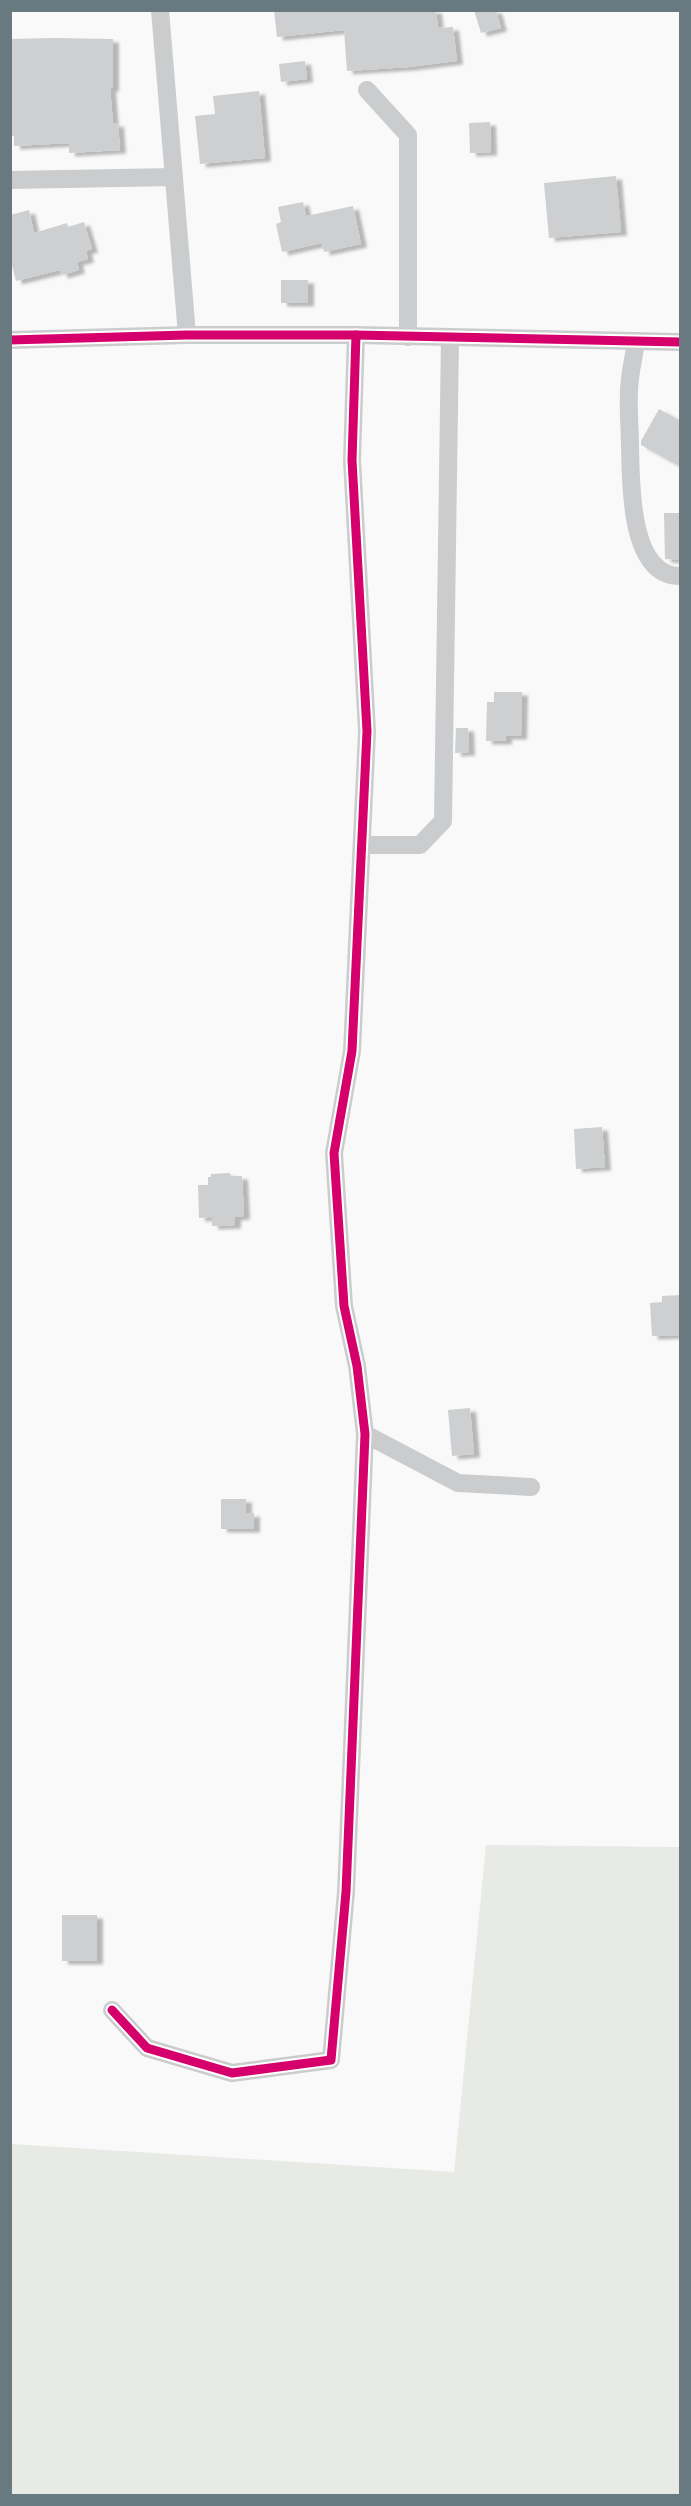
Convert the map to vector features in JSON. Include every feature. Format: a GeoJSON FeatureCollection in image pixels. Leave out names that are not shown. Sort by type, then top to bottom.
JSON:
{"type":"FeatureCollection","features":[{"type":"Feature","properties":{"kind":"street"},"geometry":{"type":"LineString","coordinates":[[160,10],[187,335]]}},
{"type":"Feature","properties":{"kind":"street"},"geometry":{"type":"LineString","coordinates":[[366,90],[408,135],[408,337]]}},
{"type":"Feature","properties":{"kind":"street"},"geometry":{"type":"LineString","coordinates":[[10,180],[174,177]]}},
{"type":"Feature","properties":{"kind":"street"},"geometry":{"type":"LineString","coordinates":[[10,340],[187,335],[356,335],[681,342]]}},
{"type":"Feature","properties":{"kind":"street"},"geometry":{"type":"LineString","coordinates":[[112,2010],[147,2048],[232,2073],[331,2060],[346,1892],[365,1434],[357,1366],[344,1306],[334,1153],[352,1051],[367,731],[352,460],[356,335]]}},
{"type":"Feature","properties":{"kind":"street"},"geometry":{"type":"LineString","coordinates":[[362,845],[420,845],[443,821],[450,338]]}},
{"type":"Feature","properties":{"kind":"street"},"geometry":{"type":"LineString","coordinates":[[636,341],[629,390],[632,501],[640,537],[651,562],[669,576],[681,576]]}},
{"type":"Feature","properties":{"kind":"street"},"geometry":{"type":"LineString","coordinates":[[365,1434],[458,1484],[531,1487]]}},
{"type":"Feature","properties":{"kind":"shaded area"},"geometry":{"type":"Polygon","coordinates":[[[486,1845],[680,1847],[680,2495],[11,2495],[11,2144],[454,2172],[486,1845]]]}},
{"type":"Feature","properties":{"kind":"building"},"geometry":{"type":"Polygon","coordinates":[[[274,10],[436,10],[438,28],[453,27],[457,61],[347,71],[344,30],[277,37],[274,10]]]}},
{"type":"Feature","properties":{"kind":"building"},"geometry":{"type":"Polygon","coordinates":[[[474,10],[496,10],[501,28],[481,33],[474,10]]]}},
{"type":"Feature","properties":{"kind":"building"},"geometry":{"type":"Polygon","coordinates":[[[10,39],[113,39],[113,88],[110,88],[113,124],[118,123],[120,150],[69,153],[69,143],[14,146],[14,136],[10,136],[10,39]]]}},
{"type":"Feature","properties":{"kind":"building"},"geometry":{"type":"Polygon","coordinates":[[[305,61],[307,79],[281,82],[279,64],[305,61]]]}},
{"type":"Feature","properties":{"kind":"building"},"geometry":{"type":"Polygon","coordinates":[[[259,91],[265,158],[200,164],[195,116],[215,114],[213,96],[259,91]]]}},
{"type":"Feature","properties":{"kind":"building"},"geometry":{"type":"Polygon","coordinates":[[[490,122],[491,152],[470,153],[469,123],[490,122]]]}},
{"type":"Feature","properties":{"kind":"building"},"geometry":{"type":"Polygon","coordinates":[[[616,176],[621,232],[549,238],[544,183],[616,176]]]}},
{"type":"Feature","properties":{"kind":"building"},"geometry":{"type":"Polygon","coordinates":[[[303,202],[306,216],[353,206],[361,244],[324,252],[322,243],[282,252],[276,224],[281,222],[278,207],[303,202]]]}},
{"type":"Feature","properties":{"kind":"building"},"geometry":{"type":"Polygon","coordinates":[[[29,210],[34,233],[67,223],[68,227],[84,222],[92,249],[86,251],[88,259],[77,262],[79,270],[62,275],[60,270],[16,281],[10,257],[10,215],[29,210]]]}},
{"type":"Feature","properties":{"kind":"building"},"geometry":{"type":"Polygon","coordinates":[[[281,280],[308,280],[308,303],[281,303],[281,280]]]}},
{"type":"Feature","properties":{"kind":"building"},"geometry":{"type":"Polygon","coordinates":[[[659,409],[681,421],[681,467],[641,445],[659,409]]]}},
{"type":"Feature","properties":{"kind":"building"},"geometry":{"type":"Polygon","coordinates":[[[664,513],[681,513],[681,560],[665,559],[664,513]]]}},
{"type":"Feature","properties":{"kind":"building"},"geometry":{"type":"Polygon","coordinates":[[[494,692],[522,692],[521,736],[506,736],[506,741],[486,741],[487,702],[494,702],[494,692]]]}},
{"type":"Feature","properties":{"kind":"building"},"geometry":{"type":"Polygon","coordinates":[[[456,728],[468,728],[469,752],[455,753],[456,728]]]}},
{"type":"Feature","properties":{"kind":"building"},"geometry":{"type":"Polygon","coordinates":[[[602,1127],[605,1167],[576,1169],[574,1129],[602,1127]]]}},
{"type":"Feature","properties":{"kind":"building"},"geometry":{"type":"Polygon","coordinates":[[[230,1173],[231,1176],[242,1176],[244,1216],[235,1217],[235,1225],[212,1226],[212,1217],[199,1218],[198,1185],[208,1185],[208,1177],[211,1177],[211,1174],[230,1173]]]}},
{"type":"Feature","properties":{"kind":"building"},"geometry":{"type":"Polygon","coordinates":[[[681,1295],[681,1335],[652,1336],[650,1303],[662,1302],[662,1296],[681,1295]]]}},
{"type":"Feature","properties":{"kind":"building"},"geometry":{"type":"Polygon","coordinates":[[[470,1408],[474,1454],[452,1456],[448,1410],[470,1408]]]}},
{"type":"Feature","properties":{"kind":"building"},"geometry":{"type":"Polygon","coordinates":[[[221,1499],[246,1499],[246,1514],[254,1513],[254,1529],[221,1529],[221,1499]]]}},
{"type":"Feature","properties":{"kind":"building"},"geometry":{"type":"Polygon","coordinates":[[[62,1915],[97,1915],[97,1961],[62,1961],[62,1915]]]}},
{"type":"Feature","properties":{"kind":"cycle path"},"geometry":{"type":"LineString","coordinates":[[10,340],[187,335],[356,335],[680,342]]}},
{"type":"Feature","properties":{"kind":"cycle path"},"geometry":{"type":"LineString","coordinates":[[112,2010],[147,2048],[232,2073],[331,2060],[346,1892],[365,1434],[357,1366],[344,1306],[334,1153],[352,1051],[367,731],[352,460],[356,335]]}}]}
